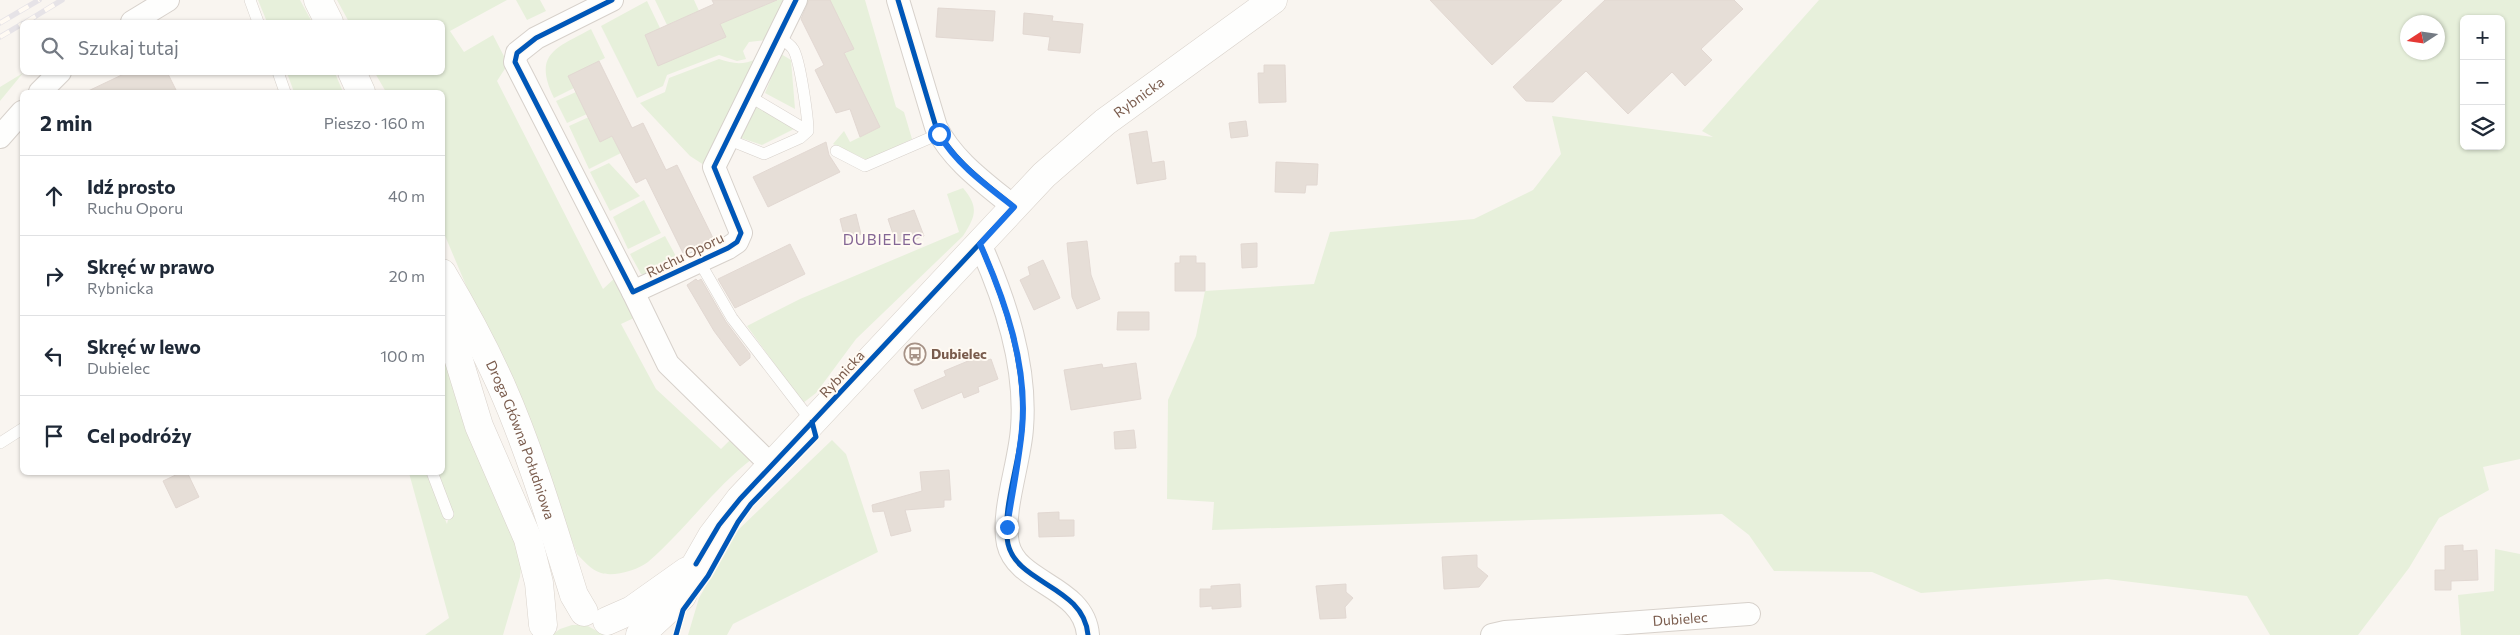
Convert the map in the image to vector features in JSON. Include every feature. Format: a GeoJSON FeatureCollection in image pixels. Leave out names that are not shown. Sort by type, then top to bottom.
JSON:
{"type":"FeatureCollection","features":[{"type":"Feature","properties":{"kind":"street"},"geometry":{"type":"LineString","coordinates":[[135,20],[168,0]]}},
{"type":"Feature","properties":{"kind":"street"},"geometry":{"type":"LineString","coordinates":[[318,0],[328,20]]}},
{"type":"Feature","properties":{"kind":"street"},"geometry":{"type":"LineString","coordinates":[[612,0],[536,38],[517,54],[515,62],[668,364],[771,465]]}},
{"type":"Feature","properties":{"kind":"street","name":"Ruchu Oporu"},"geometry":{"type":"LineString","coordinates":[[633,292],[728,248],[736,242],[741,233],[714,167],[796,0]]}},
{"type":"Feature","properties":{"kind":"street"},"geometry":{"type":"LineString","coordinates":[[898,0],[939,134],[968,169],[1014,207]]}},
{"type":"Feature","properties":{"kind":"street","name":"Rybnicka"},"geometry":{"type":"LineString","coordinates":[[640,635],[682,596],[696,564],[730,510],[1044,175],[1105,122],[1273,0]]}},
{"type":"Feature","properties":{"kind":"street"},"geometry":{"type":"LineString","coordinates":[[42,90],[57,75]]}},
{"type":"Feature","properties":{"kind":"street"},"geometry":{"type":"LineString","coordinates":[[353,75],[360,90]]}},
{"type":"Feature","properties":{"kind":"street"},"geometry":{"type":"LineString","coordinates":[[0,137],[20,114]]}},
{"type":"Feature","properties":{"kind":"street"},"geometry":{"type":"LineString","coordinates":[[980,244],[1003,304],[1014,342],[1022,389],[1022,428],[1007,527],[1008,545],[1015,562],[1066,596],[1080,615],[1088,635]]}},
{"type":"Feature","properties":{"kind":"street","name":"Droga Główna Południowa"},"geometry":{"type":"LineString","coordinates":[[445,278],[469,319],[501,385],[536,479],[574,595],[604,623]]}},
{"type":"Feature","properties":{"kind":"street","name":"Droga Główna Południowa"},"geometry":{"type":"LineString","coordinates":[[445,315],[479,426],[528,538],[539,583],[538,630]]}},
{"type":"Feature","properties":{"kind":"street","name":"Rybnicka"},"geometry":{"type":"LineString","coordinates":[[538,630],[565,613],[604,623],[632,610],[696,564]]}},
{"type":"Feature","properties":{"kind":"street","name":"Dubielec"},"geometry":{"type":"LineString","coordinates":[[1492,635],[1505,632],[1749,614]]}},
{"type":"Feature","properties":{"kind":"lane"},"geometry":{"type":"LineString","coordinates":[[250,0],[257,20]]}},
{"type":"Feature","properties":{"kind":"lane"},"geometry":{"type":"LineString","coordinates":[[727,140],[764,154],[800,138],[808,131],[808,120],[798,59],[793,48],[778,37]]}},
{"type":"Feature","properties":{"kind":"lane"},"geometry":{"type":"LineString","coordinates":[[279,75],[284,90]]}},
{"type":"Feature","properties":{"kind":"lane"},"geometry":{"type":"LineString","coordinates":[[749,96],[808,131]]}},
{"type":"Feature","properties":{"kind":"lane"},"geometry":{"type":"LineString","coordinates":[[836,151],[865,166],[939,134]]}},
{"type":"Feature","properties":{"kind":"lane","name":"Ruchu Oporu"},"geometry":{"type":"LineString","coordinates":[[699,262],[732,318],[812,422]]}},
{"type":"Feature","properties":{"kind":"lane"},"geometry":{"type":"LineString","coordinates":[[0,443],[20,430]]}},
{"type":"Feature","properties":{"kind":"lane"},"geometry":{"type":"LineString","coordinates":[[433,475],[448,514]]}},
{"type":"Feature","properties":{"kind":"green space"},"geometry":{"type":"Polygon","coordinates":[[[258,0],[300,0],[311,20],[266,20],[258,0]]]}},
{"type":"Feature","properties":{"kind":"green space"},"geometry":{"type":"Polygon","coordinates":[[[337,0],[507,0],[450,31],[464,52],[493,35],[508,64],[497,81],[603,289],[616,277],[636,317],[621,324],[656,389],[721,449],[732,438],[752,459],[724,483],[674,537],[644,565],[626,572],[606,574],[594,570],[577,554],[510,374],[468,290],[445,236],[445,90],[385,90],[376,75],[445,75],[445,20],[348,20],[337,0]]]}},
{"type":"Feature","properties":{"kind":"green space"},"geometry":{"type":"Polygon","coordinates":[[[516,0],[540,0],[546,11],[527,20],[516,0]]]}},
{"type":"Feature","properties":{"kind":"green space"},"geometry":{"type":"Polygon","coordinates":[[[655,0],[694,0],[699,11],[667,25],[655,0]]]}},
{"type":"Feature","properties":{"kind":"green space"},"geometry":{"type":"Polygon","coordinates":[[[777,0],[787,0],[767,40],[749,42],[743,51],[746,59],[737,61],[719,55],[667,75],[663,86],[637,98],[601,26],[647,1],[660,28],[725,36],[720,24],[777,0]]]}},
{"type":"Feature","properties":{"kind":"green space"},"geometry":{"type":"Polygon","coordinates":[[[804,0],[865,0],[896,107],[904,112],[912,139],[867,160],[833,144],[844,131],[850,142],[880,127],[844,54],[853,49],[809,14],[804,0]]]}},
{"type":"Feature","properties":{"kind":"green space"},"geometry":{"type":"Polygon","coordinates":[[[1819,0],[2520,0],[2520,459],[2483,467],[2489,490],[2439,518],[2409,568],[2358,635],[2270,635],[2247,596],[2107,579],[1921,593],[1872,572],[1774,571],[1749,535],[1722,514],[1212,530],[1214,502],[1167,499],[1168,400],[1196,336],[1205,291],[1314,284],[1330,232],[1474,219],[1533,190],[1561,154],[1552,116],[1713,137],[1702,131],[1819,0]]]}},
{"type":"Feature","properties":{"kind":"green space"},"geometry":{"type":"Polygon","coordinates":[[[591,29],[605,58],[599,61],[574,88],[554,98],[548,83],[547,61],[559,47],[591,29]]]}},
{"type":"Feature","properties":{"kind":"green space"},"geometry":{"type":"Polygon","coordinates":[[[781,54],[791,60],[795,109],[765,93],[781,54]]]}},
{"type":"Feature","properties":{"kind":"green space"},"geometry":{"type":"Polygon","coordinates":[[[719,59],[738,63],[757,59],[704,165],[690,156],[640,103],[665,92],[669,78],[719,59]]]}},
{"type":"Feature","properties":{"kind":"green space"},"geometry":{"type":"Polygon","coordinates":[[[20,75],[21,75],[0,101],[0,87],[20,75]]]}},
{"type":"Feature","properties":{"kind":"green space"},"geometry":{"type":"Polygon","coordinates":[[[288,75],[336,75],[342,90],[293,90],[288,75]]]}},
{"type":"Feature","properties":{"kind":"green space"},"geometry":{"type":"Polygon","coordinates":[[[576,92],[587,114],[567,123],[556,101],[576,92]]]}},
{"type":"Feature","properties":{"kind":"green space"},"geometry":{"type":"Polygon","coordinates":[[[756,105],[796,128],[762,145],[741,138],[756,105]]]}},
{"type":"Feature","properties":{"kind":"green space"},"geometry":{"type":"Polygon","coordinates":[[[589,117],[601,141],[612,136],[621,153],[589,169],[569,126],[589,117]]]}},
{"type":"Feature","properties":{"kind":"green space"},"geometry":{"type":"Polygon","coordinates":[[[609,163],[640,196],[610,211],[590,172],[609,163]]]}},
{"type":"Feature","properties":{"kind":"green space"},"geometry":{"type":"Polygon","coordinates":[[[963,188],[972,201],[974,212],[971,223],[963,236],[856,339],[816,393],[803,403],[747,326],[800,299],[959,232],[947,194],[963,188]]]}},
{"type":"Feature","properties":{"kind":"green space"},"geometry":{"type":"Polygon","coordinates":[[[644,200],[661,233],[628,249],[613,217],[644,200]]]}},
{"type":"Feature","properties":{"kind":"green space"},"geometry":{"type":"Polygon","coordinates":[[[665,236],[678,260],[647,275],[641,274],[630,254],[665,236]]]}},
{"type":"Feature","properties":{"kind":"green space"},"geometry":{"type":"Polygon","coordinates":[[[445,344],[523,548],[520,577],[503,635],[425,635],[449,618],[410,475],[427,475],[447,524],[451,507],[439,475],[445,475],[445,344]]]}},
{"type":"Feature","properties":{"kind":"green space"},"geometry":{"type":"Polygon","coordinates":[[[832,440],[846,454],[878,552],[733,624],[727,635],[688,635],[699,598],[737,531],[832,440]]]}},
{"type":"Feature","properties":{"kind":"green space"},"geometry":{"type":"Polygon","coordinates":[[[2495,549],[2520,554],[2520,635],[2461,635],[2458,595],[2494,591],[2495,549]]]}},
{"type":"Feature","properties":{"kind":"green space"},"geometry":{"type":"Polygon","coordinates":[[[572,625],[586,625],[604,635],[552,635],[560,629],[572,625]]]}},
{"type":"Feature","properties":{"kind":"building"},"geometry":{"type":"Polygon","coordinates":[[[712,0],[777,0],[720,24],[726,37],[658,66],[645,35],[714,4],[712,0]]]}},
{"type":"Feature","properties":{"kind":"building"},"geometry":{"type":"Polygon","coordinates":[[[809,0],[830,0],[854,49],[844,53],[880,127],[860,137],[850,109],[836,113],[815,70],[824,65],[801,19],[809,0]]]}},
{"type":"Feature","properties":{"kind":"building"},"geometry":{"type":"Polygon","coordinates":[[[1430,0],[1562,0],[1492,65],[1430,0]]]}},
{"type":"Feature","properties":{"kind":"building"},"geometry":{"type":"Polygon","coordinates":[[[1605,0],[1734,0],[1743,9],[1701,49],[1712,60],[1685,86],[1672,72],[1628,114],[1586,71],[1553,102],[1526,101],[1513,87],[1605,0]]]}},
{"type":"Feature","properties":{"kind":"building"},"geometry":{"type":"Polygon","coordinates":[[[938,8],[995,11],[993,41],[936,37],[938,8]]]}},
{"type":"Feature","properties":{"kind":"building"},"geometry":{"type":"Polygon","coordinates":[[[1024,13],[1053,16],[1052,21],[1083,24],[1080,53],[1048,50],[1050,37],[1023,34],[1024,13]]]}},
{"type":"Feature","properties":{"kind":"building"},"geometry":{"type":"Polygon","coordinates":[[[599,61],[632,128],[643,123],[666,170],[677,165],[713,238],[683,253],[646,178],[636,183],[612,136],[600,142],[568,76],[599,61]]]}},
{"type":"Feature","properties":{"kind":"building"},"geometry":{"type":"Polygon","coordinates":[[[1264,65],[1285,65],[1286,102],[1259,103],[1258,73],[1264,73],[1264,65]]]}},
{"type":"Feature","properties":{"kind":"building"},"geometry":{"type":"Polygon","coordinates":[[[122,75],[168,75],[176,90],[90,90],[122,75]]]}},
{"type":"Feature","properties":{"kind":"building"},"geometry":{"type":"Polygon","coordinates":[[[1246,121],[1248,136],[1231,138],[1229,123],[1246,121]]]}},
{"type":"Feature","properties":{"kind":"building"},"geometry":{"type":"Polygon","coordinates":[[[1147,131],[1152,163],[1164,161],[1166,179],[1137,184],[1129,134],[1147,131]]]}},
{"type":"Feature","properties":{"kind":"building"},"geometry":{"type":"Polygon","coordinates":[[[826,142],[829,155],[840,172],[768,207],[753,177],[826,142]]]}},
{"type":"Feature","properties":{"kind":"building"},"geometry":{"type":"Polygon","coordinates":[[[1276,162],[1318,164],[1317,185],[1306,185],[1305,193],[1275,192],[1276,162]]]}},
{"type":"Feature","properties":{"kind":"building"},"geometry":{"type":"Polygon","coordinates":[[[914,210],[924,236],[897,246],[888,219],[914,210]]]}},
{"type":"Feature","properties":{"kind":"building"},"geometry":{"type":"Polygon","coordinates":[[[856,214],[861,234],[845,239],[840,219],[856,214]]]}},
{"type":"Feature","properties":{"kind":"building"},"geometry":{"type":"Polygon","coordinates":[[[1087,241],[1091,275],[1100,299],[1077,309],[1072,297],[1067,243],[1087,241]]]}},
{"type":"Feature","properties":{"kind":"building"},"geometry":{"type":"Polygon","coordinates":[[[1257,243],[1257,267],[1242,268],[1241,244],[1257,243]]]}},
{"type":"Feature","properties":{"kind":"building"},"geometry":{"type":"Polygon","coordinates":[[[790,244],[805,274],[735,308],[718,279],[790,244]]]}},
{"type":"Feature","properties":{"kind":"building"},"geometry":{"type":"Polygon","coordinates":[[[1180,256],[1196,256],[1196,263],[1205,263],[1205,291],[1175,291],[1175,263],[1180,263],[1180,256]]]}},
{"type":"Feature","properties":{"kind":"building"},"geometry":{"type":"Polygon","coordinates":[[[1043,260],[1060,298],[1034,310],[1020,280],[1030,275],[1028,267],[1043,260]]]}},
{"type":"Feature","properties":{"kind":"building"},"geometry":{"type":"Polygon","coordinates":[[[696,279],[698,281],[701,279],[726,322],[750,354],[750,358],[740,366],[714,331],[688,287],[687,285],[696,279]]]}},
{"type":"Feature","properties":{"kind":"building"},"geometry":{"type":"Polygon","coordinates":[[[1118,312],[1149,312],[1149,330],[1117,330],[1118,312]]]}},
{"type":"Feature","properties":{"kind":"building"},"geometry":{"type":"Polygon","coordinates":[[[985,354],[988,360],[991,359],[998,379],[978,387],[979,392],[964,398],[962,392],[922,409],[914,390],[946,376],[944,371],[985,354]]]}},
{"type":"Feature","properties":{"kind":"building"},"geometry":{"type":"Polygon","coordinates":[[[1136,363],[1141,399],[1071,410],[1064,370],[1102,364],[1103,368],[1136,363]]]}},
{"type":"Feature","properties":{"kind":"building"},"geometry":{"type":"Polygon","coordinates":[[[1134,430],[1136,448],[1115,449],[1114,432],[1134,430]]]}},
{"type":"Feature","properties":{"kind":"building"},"geometry":{"type":"Polygon","coordinates":[[[949,470],[951,500],[944,500],[944,507],[905,510],[911,531],[891,536],[884,511],[873,512],[872,505],[922,491],[920,472],[949,470]]]}},
{"type":"Feature","properties":{"kind":"building"},"geometry":{"type":"Polygon","coordinates":[[[176,475],[188,475],[199,497],[176,508],[163,481],[176,475]]]}},
{"type":"Feature","properties":{"kind":"building"},"geometry":{"type":"Polygon","coordinates":[[[1059,512],[1059,520],[1074,520],[1074,536],[1039,537],[1038,513],[1059,512]]]}},
{"type":"Feature","properties":{"kind":"building"},"geometry":{"type":"Polygon","coordinates":[[[2463,545],[2463,551],[2477,550],[2478,580],[2451,581],[2451,590],[2435,590],[2435,570],[2445,570],[2445,546],[2463,545]]]}},
{"type":"Feature","properties":{"kind":"building"},"geometry":{"type":"Polygon","coordinates":[[[1477,555],[1477,567],[1488,576],[1479,587],[1444,589],[1442,557],[1477,555]]]}},
{"type":"Feature","properties":{"kind":"building"},"geometry":{"type":"Polygon","coordinates":[[[1240,584],[1241,607],[1212,609],[1212,606],[1200,607],[1200,589],[1211,589],[1211,586],[1240,584]]]}},
{"type":"Feature","properties":{"kind":"building"},"geometry":{"type":"Polygon","coordinates":[[[1346,584],[1346,592],[1353,598],[1345,607],[1346,618],[1320,619],[1316,586],[1346,584]]]}},
{"type":"Feature","properties":{"kind":"railway"},"geometry":{"type":"LineString","coordinates":[[0,23],[39,0]]}},
{"type":"Feature","properties":{"kind":"railway"},"geometry":{"type":"LineString","coordinates":[[29,20],[62,0]]}},
{"type":"Feature","properties":{"kind":"railway"},"geometry":{"type":"LineString","coordinates":[[0,37],[20,25]]}},
{"type":"Feature","properties":{"kind":"cycle path"},"geometry":{"type":"LineString","coordinates":[[612,0],[536,38],[517,53],[515,62],[633,292],[728,248],[737,242],[741,233],[714,167],[796,0]]}},
{"type":"Feature","properties":{"kind":"cycle path"},"geometry":{"type":"LineString","coordinates":[[696,564],[719,525],[740,499],[1014,207],[961,161],[951,150],[936,127],[898,0]]}},
{"type":"Feature","properties":{"kind":"cycle path"},"geometry":{"type":"LineString","coordinates":[[980,244],[1006,310],[1018,357],[1021,381],[1023,404],[1021,441],[1007,517],[1008,544],[1014,557],[1024,568],[1063,595],[1075,606],[1084,619],[1088,635]]}},
{"type":"Feature","properties":{"kind":"cycle path"},"geometry":{"type":"LineString","coordinates":[[676,635],[683,610],[708,576],[738,522],[751,504],[816,437],[812,422]]}},
{"type":"Feature","properties":{"kind":"place","name":"Dubielec"},"geometry":{"type":"Point","coordinates":[915,354]}},
{"type":"Feature","properties":{"kind":"district","name":"DUBIELEC"},"geometry":{"type":"Point","coordinates":[883,240]}},
{"type":"Feature","properties":{"kind":"route"},"geometry":{"type":"LineString","coordinates":[[939,134],[968,169],[1014,207],[980,244],[990,265],[1003,304],[1014,342],[1022,389],[1022,428],[1007,527]]}}]}
